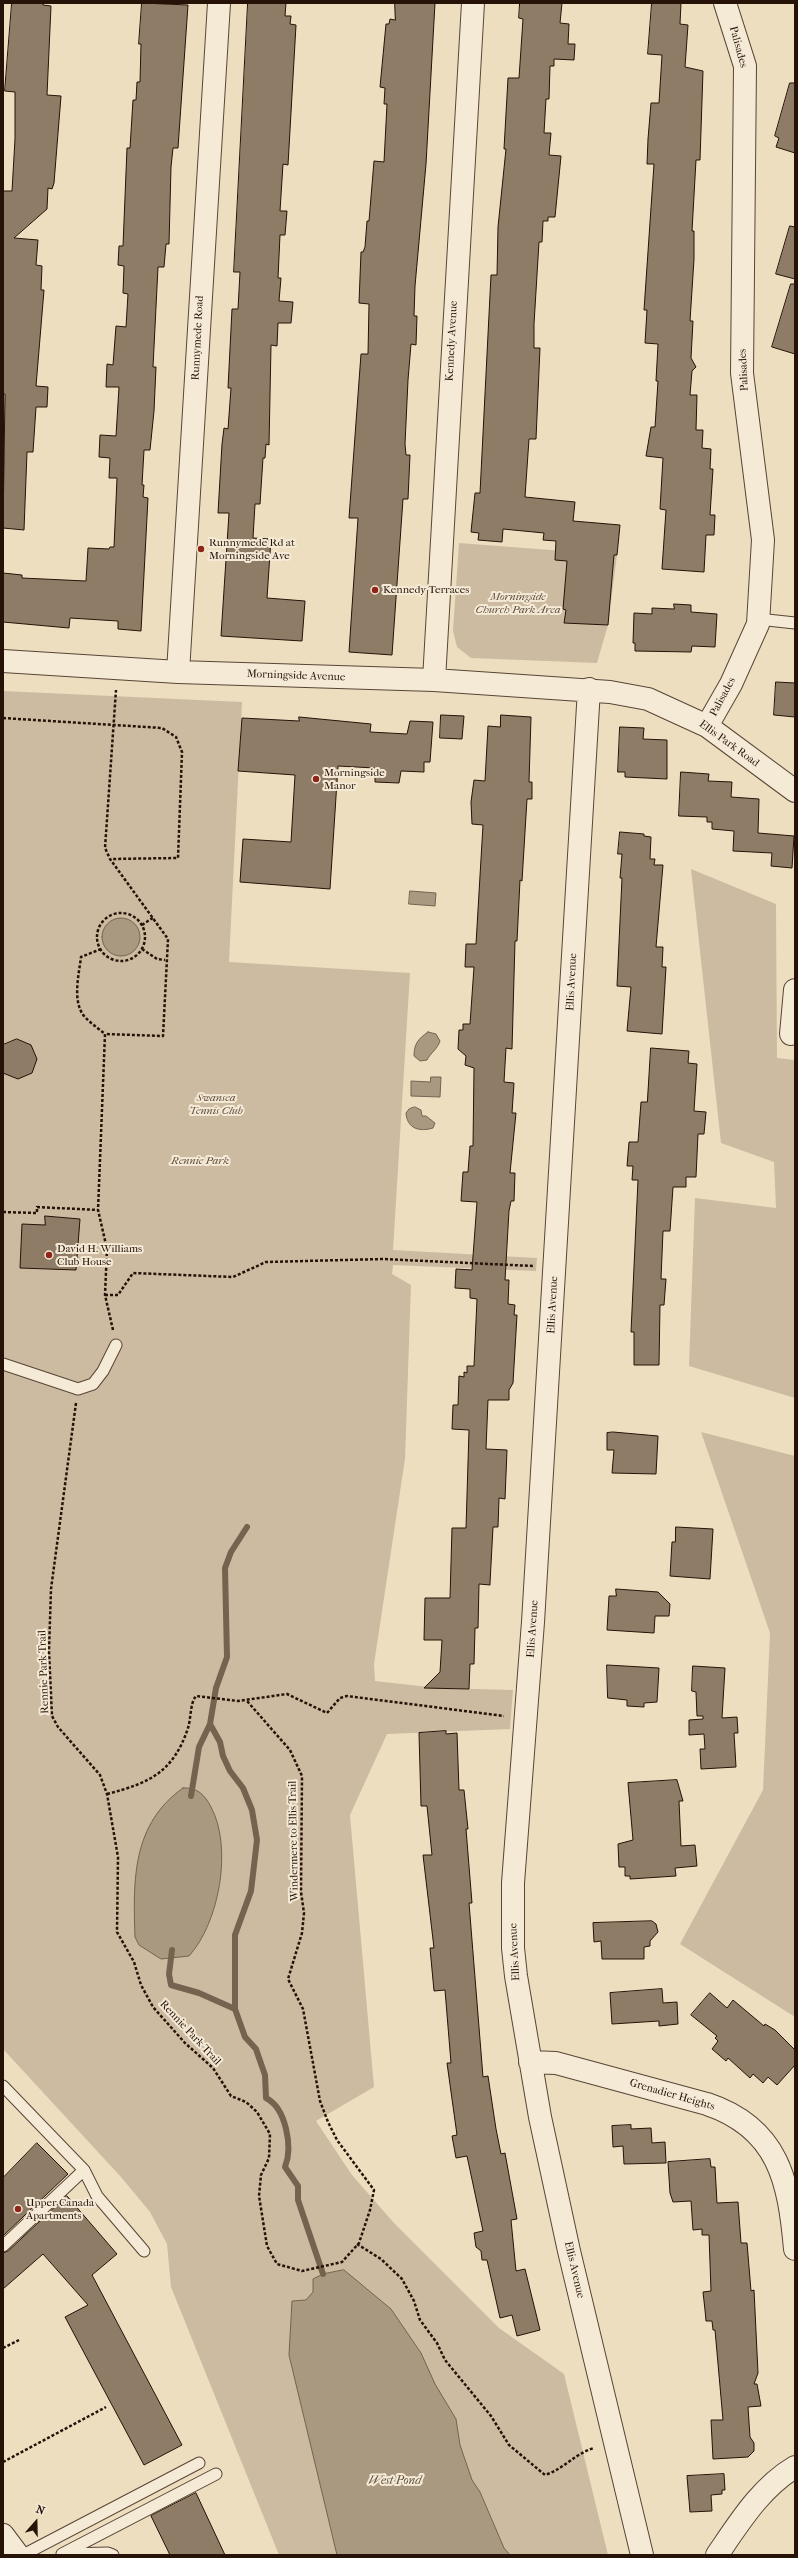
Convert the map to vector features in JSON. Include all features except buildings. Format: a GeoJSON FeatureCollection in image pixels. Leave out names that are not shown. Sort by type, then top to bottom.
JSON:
{"type":"FeatureCollection","features":[{"type":"Feature","properties":{"kind":"street","name":"Runnymede Road"},"geometry":{"type":"LineString","coordinates":[[178,672],[219,3]]}},
{"type":"Feature","properties":{"kind":"street","name":"Kennedy Avenue"},"geometry":{"type":"LineString","coordinates":[[434,680],[472,3]]}},
{"type":"Feature","properties":{"kind":"street","name":"Palisades"},"geometry":{"type":"LineString","coordinates":[[707,726],[731,684],[758,618],[763,540],[742,373],[745,66],[725,3]]}},
{"type":"Feature","properties":{"kind":"street","name":"Morningside Avenue"},"geometry":{"type":"LineString","coordinates":[[3,661],[178,672],[434,680],[589,689]]}},
{"type":"Feature","properties":{"kind":"street","name":"Ellis Park Road"},"geometry":{"type":"LineString","coordinates":[[589,689],[648,699],[707,726],[795,792]]}},
{"type":"Feature","properties":{"kind":"street","name":"Ellis Avenue"},"geometry":{"type":"LineString","coordinates":[[589,689],[534,1614],[513,1883],[513,1948],[530,2062],[569,2251],[642,2555]]}},
{"type":"Feature","properties":{"kind":"street"},"geometry":{"type":"LineString","coordinates":[[791,1034],[795,990]]}},
{"type":"Feature","properties":{"kind":"street","name":"Grenadier Heights"},"geometry":{"type":"LineString","coordinates":[[530,2062],[556,2063],[707,2104],[720,2108],[745,2124],[768,2147],[785,2181],[791,2202],[795,2249]]}},
{"type":"Feature","properties":{"kind":"street"},"geometry":{"type":"LineString","coordinates":[[717,2555],[758,2498],[774,2481],[795,2466]]}},
{"type":"Feature","properties":{"kind":"street"},"geometry":{"type":"LineString","coordinates":[[3,2534],[18,2555]]}},
{"type":"Feature","properties":{"kind":"lane"},"geometry":{"type":"LineString","coordinates":[[758,618],[795,623]]}},
{"type":"Feature","properties":{"kind":"lane"},"geometry":{"type":"LineString","coordinates":[[3,1364],[78,1389],[93,1384],[103,1371],[116,1345]]}},
{"type":"Feature","properties":{"kind":"lane"},"geometry":{"type":"LineString","coordinates":[[3,2086],[84,2170],[97,2196],[144,2251]]}},
{"type":"Feature","properties":{"kind":"lane"},"geometry":{"type":"LineString","coordinates":[[3,2246],[84,2170]]}},
{"type":"Feature","properties":{"kind":"lane"},"geometry":{"type":"LineString","coordinates":[[23,2555],[199,2463]]}},
{"type":"Feature","properties":{"kind":"lane"},"geometry":{"type":"LineString","coordinates":[[61,2555],[216,2474]]}},
{"type":"Feature","properties":{"kind":"lane"},"geometry":{"type":"LineString","coordinates":[[61,2555],[108,2553],[113,2555]]}},
{"type":"Feature","properties":{"kind":"path"},"geometry":{"type":"LineString","coordinates":[[101,949],[81,957],[78,976],[78,998],[83,1015],[105,1034],[163,1036],[165,960],[168,939],[154,917],[110,859],[105,848],[116,683]]}},
{"type":"Feature","properties":{"kind":"path"},"geometry":{"type":"LineString","coordinates":[[3,718],[113,723],[162,728],[176,737],[182,752],[178,858],[110,859]]}},
{"type":"Feature","properties":{"kind":"path"},"geometry":{"type":"LineString","coordinates":[[120,913],[129,914],[142,925],[145,936],[142,949],[136,956],[123,961],[110,958],[101,949],[98,939],[99,930],[103,922],[111,916],[120,913]]}},
{"type":"Feature","properties":{"kind":"path"},"geometry":{"type":"LineString","coordinates":[[142,925],[154,917]]}},
{"type":"Feature","properties":{"kind":"path"},"geometry":{"type":"LineString","coordinates":[[142,949],[157,959],[165,960]]}},
{"type":"Feature","properties":{"kind":"path"},"geometry":{"type":"LineString","coordinates":[[105,1034],[98,1210],[107,1249],[105,1295],[116,1345]]}},
{"type":"Feature","properties":{"kind":"path"},"geometry":{"type":"LineString","coordinates":[[3,1212],[37,1213],[37,1207],[98,1210]]}},
{"type":"Feature","properties":{"kind":"path"},"geometry":{"type":"LineString","coordinates":[[105,1295],[118,1295],[133,1273],[233,1277],[266,1262],[399,1259],[536,1266]]}},
{"type":"Feature","properties":{"kind":"path","name":"Rennie Park Trail"},"geometry":{"type":"LineString","coordinates":[[78,1389],[52,1589],[49,1651],[51,1708],[54,1720],[58,1727],[100,1775],[107,1794],[118,1857],[117,1933],[134,1962],[141,1985],[153,2007],[185,2043],[214,2068],[231,2096],[246,2102],[257,2112],[270,2134],[269,2158],[261,2175],[259,2196],[266,2246],[277,2264],[289,2269],[302,2271],[342,2262],[357,2244]]}},
{"type":"Feature","properties":{"kind":"path"},"geometry":{"type":"LineString","coordinates":[[107,1794],[140,1785],[164,1769],[174,1757],[188,1729],[194,1699],[199,1696],[247,1701],[287,1694],[327,1713],[340,1698],[347,1696],[510,1717]]}},
{"type":"Feature","properties":{"kind":"path","name":"Windermere to Ellis Trail"},"geometry":{"type":"LineString","coordinates":[[247,1701],[290,1750],[302,1776],[301,1892],[304,1913],[302,1933],[288,1979],[303,2009],[320,2102],[328,2122],[336,2140],[374,2190],[370,2210],[357,2244]]}},
{"type":"Feature","properties":{"kind":"path"},"geometry":{"type":"LineString","coordinates":[[357,2244],[390,2266],[402,2279],[414,2301],[420,2320],[437,2343],[445,2360],[491,2416],[509,2445],[545,2475],[556,2472],[574,2456],[615,2443]]}},
{"type":"Feature","properties":{"kind":"path"},"geometry":{"type":"LineString","coordinates":[[3,2348],[19,2340]]}},
{"type":"Feature","properties":{"kind":"path"},"geometry":{"type":"LineString","coordinates":[[3,2462],[106,2407]]}},
{"type":"Feature","properties":{"kind":"green space","name":"Morningside Church Park Area"},"geometry":{"type":"Polygon","coordinates":[[[459,543],[617,555],[608,625],[597,663],[471,658],[457,647],[453,631],[459,543]]]}},
{"type":"Feature","properties":{"kind":"green space","name":"Rennie Park"},"geometry":{"type":"Polygon","coordinates":[[[3,691],[242,702],[229,962],[410,973],[393,1250],[537,1258],[536,1271],[393,1265],[392,1274],[411,1285],[405,1459],[374,1664],[375,1681],[438,1688],[513,1690],[510,1729],[387,1734],[350,1815],[374,2087],[316,2121],[352,2175],[394,2223],[499,2328],[564,2374],[608,2555],[279,2555],[171,2287],[167,2244],[150,2212],[121,2177],[3,2049],[3,691]]]}},
{"type":"Feature","properties":{"kind":"green space"},"geometry":{"type":"Polygon","coordinates":[[[691,869],[776,904],[777,1058],[795,1060],[795,1398],[689,1366],[695,1198],[776,1208],[774,1162],[721,1143],[691,869]]]}},
{"type":"Feature","properties":{"kind":"green space"},"geometry":{"type":"Polygon","coordinates":[[[701,1432],[795,1456],[795,2017],[680,1944],[763,1790],[770,1633],[701,1432]]]}},
{"type":"Feature","properties":{"kind":"water"},"geometry":{"type":"Polygon","coordinates":[[[410,891],[436,893],[435,906],[409,904],[410,891]]]}},
{"type":"Feature","properties":{"kind":"water"},"geometry":{"type":"Polygon","coordinates":[[[117,918],[125,918],[135,923],[139,930],[139,944],[135,951],[125,956],[117,956],[107,951],[105,948],[102,941],[102,933],[107,923],[110,921],[117,918]]]}},
{"type":"Feature","properties":{"kind":"water"},"geometry":{"type":"Polygon","coordinates":[[[428,1032],[436,1034],[440,1041],[427,1060],[420,1061],[414,1056],[415,1048],[419,1040],[428,1032]]]}},
{"type":"Feature","properties":{"kind":"water"},"geometry":{"type":"Polygon","coordinates":[[[431,1077],[441,1077],[440,1097],[411,1096],[411,1081],[430,1082],[431,1077]]]}},
{"type":"Feature","properties":{"kind":"water"},"geometry":{"type":"Polygon","coordinates":[[[415,1107],[421,1110],[422,1116],[426,1116],[435,1123],[433,1128],[423,1130],[415,1128],[409,1123],[406,1113],[409,1109],[415,1107]]]}},
{"type":"Feature","properties":{"kind":"water"},"geometry":{"type":"Polygon","coordinates":[[[183,1788],[196,1790],[203,1795],[211,1807],[218,1824],[222,1863],[220,1884],[208,1925],[199,1942],[189,1956],[161,1959],[139,1945],[135,1937],[134,1895],[136,1874],[139,1855],[145,1836],[154,1818],[166,1802],[183,1788]]]}},
{"type":"Feature","properties":{"kind":"water","name":"West Pond"},"geometry":{"type":"Polygon","coordinates":[[[344,2270],[391,2309],[421,2353],[435,2384],[456,2419],[460,2445],[472,2480],[480,2492],[504,2548],[510,2555],[337,2555],[289,2355],[292,2301],[306,2300],[313,2292],[313,2279],[323,2274],[344,2270]]]}},
{"type":"Feature","properties":{"kind":"waterway"},"geometry":{"type":"LineString","coordinates":[[191,1796],[199,1747],[210,1724],[216,1688],[227,1657],[225,1568],[231,1552],[247,1527]]}},
{"type":"Feature","properties":{"kind":"waterway"},"geometry":{"type":"LineString","coordinates":[[210,1724],[220,1742],[223,1756],[230,1771],[243,1788],[252,1810],[257,1840],[251,1891],[235,1935],[235,2009],[245,2037],[256,2049],[265,2075],[266,2098],[279,2110],[283,2119],[288,2139],[285,2167],[298,2186],[298,2200],[323,2274]]}},
{"type":"Feature","properties":{"kind":"waterway"},"geometry":{"type":"LineString","coordinates":[[172,1950],[169,1974],[171,1985],[199,1993],[235,2009]]}},
{"type":"Feature","properties":{"kind":"place","name":"Runnymede Rd at Morningside Ave"},"geometry":{"type":"Point","coordinates":[201,549]}},
{"type":"Feature","properties":{"kind":"place","name":"Kennedy Terraces"},"geometry":{"type":"Point","coordinates":[375,590]}},
{"type":"Feature","properties":{"kind":"place","name":"Morningside Manor"},"geometry":{"type":"Point","coordinates":[316,779]}},
{"type":"Feature","properties":{"kind":"place","name":"David H. Williams Club House"},"geometry":{"type":"Point","coordinates":[49,1255]}},
{"type":"Feature","properties":{"kind":"place","name":"Upper Canada Apartments"},"geometry":{"type":"Point","coordinates":[18,2209]}},
{"type":"Feature","properties":{"kind":"park label","name":"Swansea Tennis Club"},"geometry":{"type":"Point","coordinates":[216,1104]}}]}
